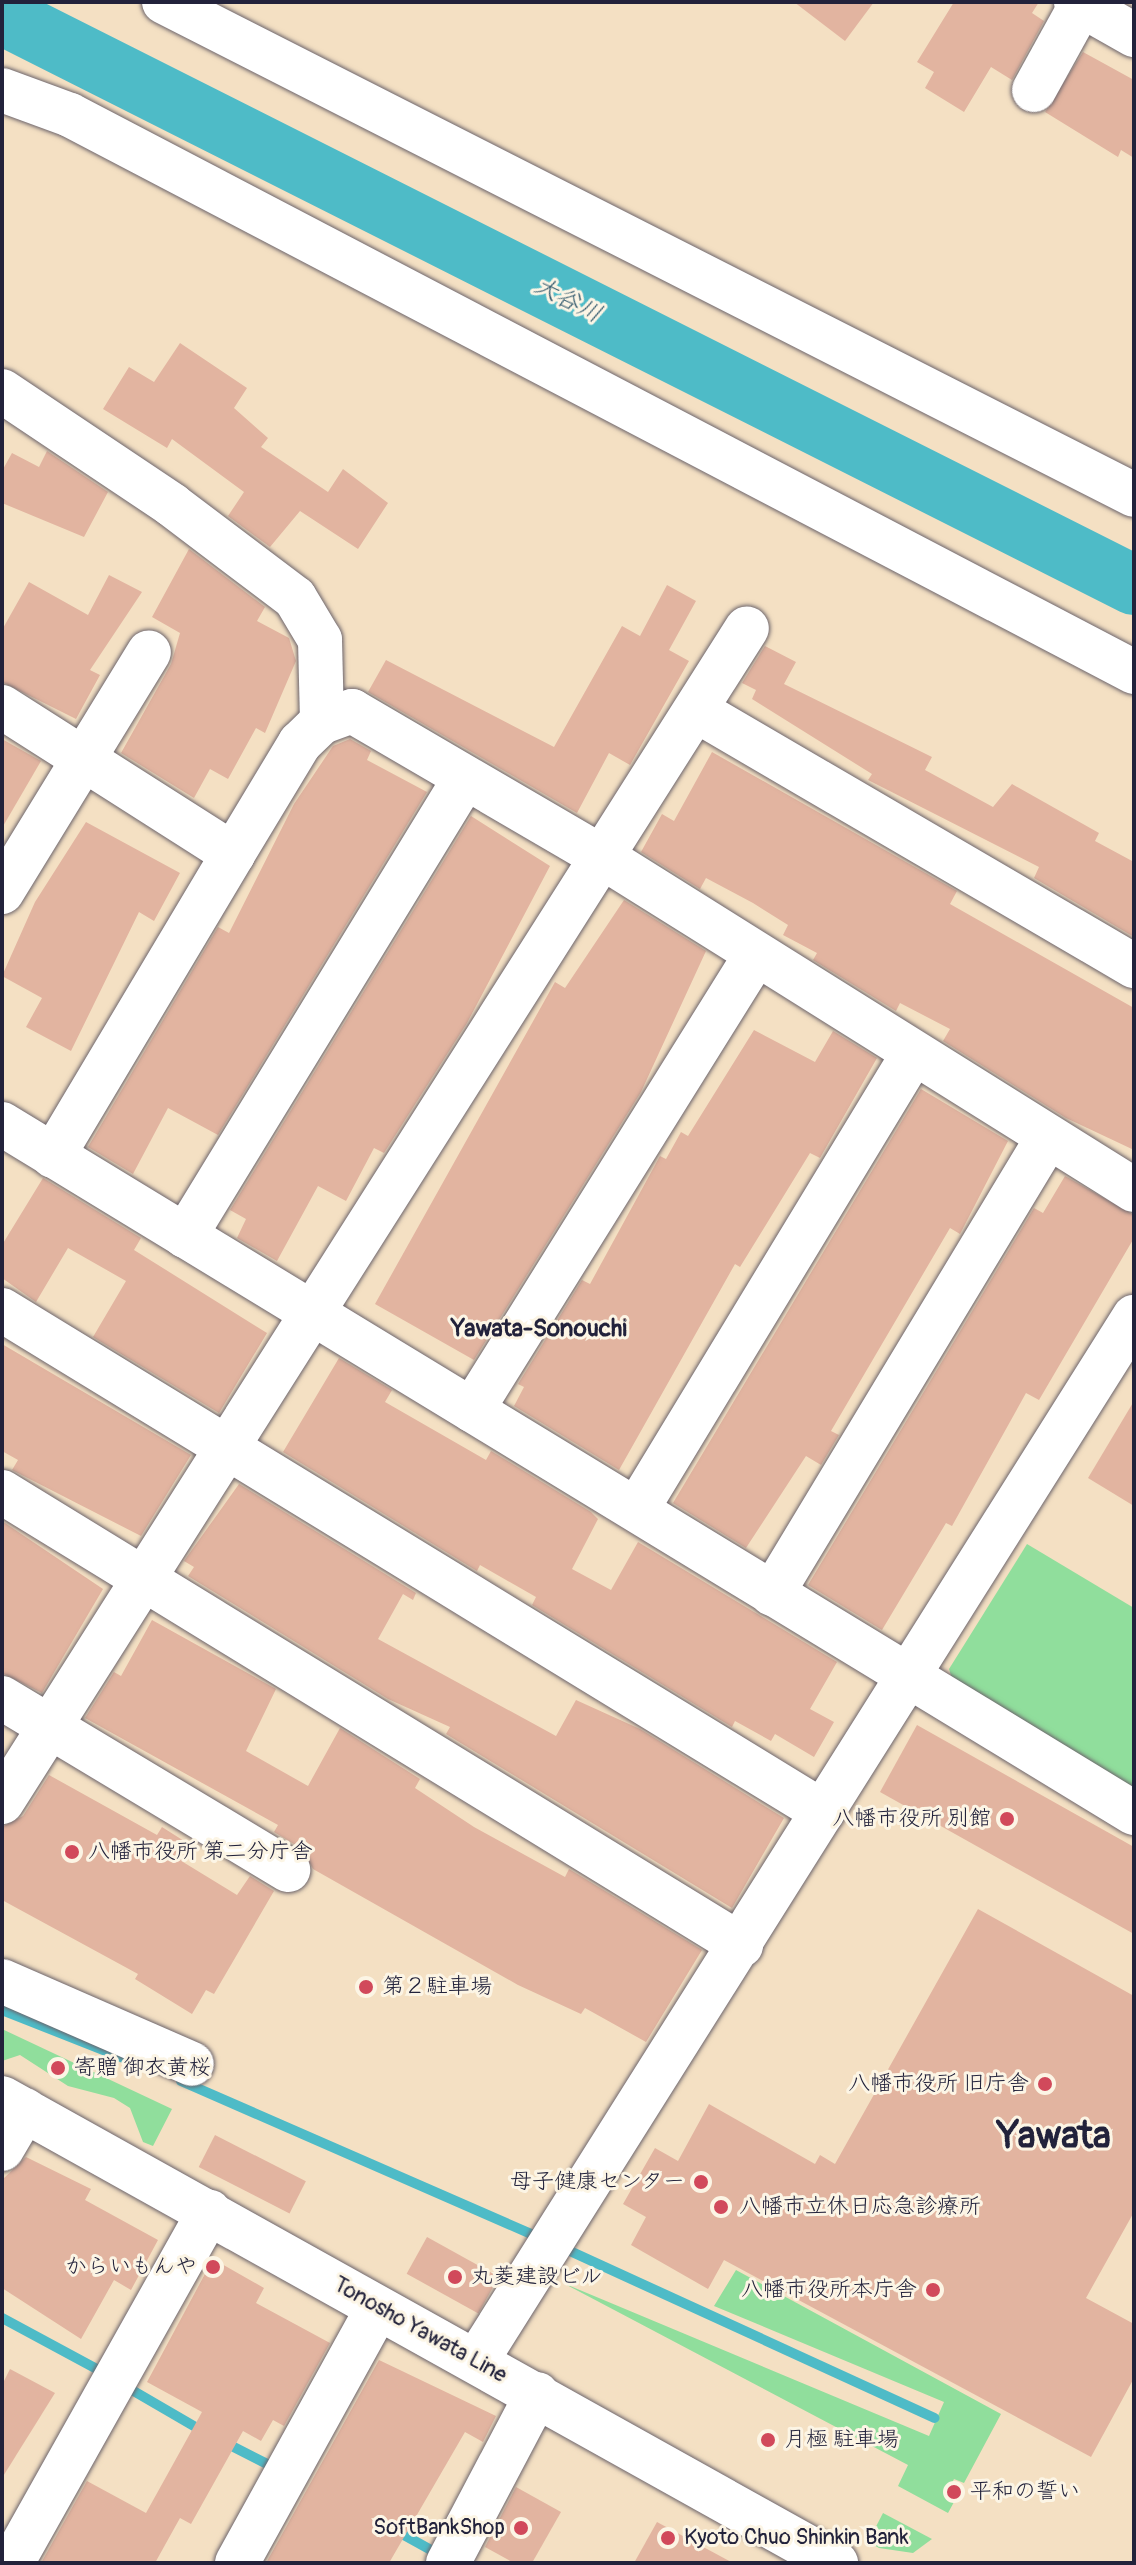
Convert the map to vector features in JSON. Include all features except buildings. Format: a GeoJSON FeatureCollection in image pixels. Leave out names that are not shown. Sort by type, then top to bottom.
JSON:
{"type":"FeatureCollection","features":[{"type":"Feature","properties":{"kind":"street"},"geometry":{"type":"LineString","coordinates":[[164,2],[1134,495]]}},
{"type":"Feature","properties":{"kind":"street"},"geometry":{"type":"LineString","coordinates":[[1034,90],[1078,4],[1134,35]]}},
{"type":"Feature","properties":{"kind":"street"},"geometry":{"type":"LineString","coordinates":[[2,90],[70,115],[1134,672]]}},
{"type":"Feature","properties":{"kind":"street"},"geometry":{"type":"LineString","coordinates":[[2,391],[172,505],[295,598],[320,640],[322,722]]}},
{"type":"Feature","properties":{"kind":"street"},"geometry":{"type":"LineString","coordinates":[[2,1802],[311,1314],[699,712],[747,628]]}},
{"type":"Feature","properties":{"kind":"street"},"geometry":{"type":"LineString","coordinates":[[2,892],[149,652]]}},
{"type":"Feature","properties":{"kind":"street"},"geometry":{"type":"LineString","coordinates":[[2,707],[85,754],[233,854]]}},
{"type":"Feature","properties":{"kind":"street"},"geometry":{"type":"LineString","coordinates":[[53,1156],[300,743],[322,722],[352,711],[604,858],[755,956],[1134,1190]]}},
{"type":"Feature","properties":{"kind":"street"},"geometry":{"type":"LineString","coordinates":[[699,712],[1134,966]]}},
{"type":"Feature","properties":{"kind":"street"},"geometry":{"type":"LineString","coordinates":[[185,1236],[465,778]]}},
{"type":"Feature","properties":{"kind":"street"},"geometry":{"type":"LineString","coordinates":[[472,1410],[755,956]]}},
{"type":"Feature","properties":{"kind":"street"},"geometry":{"type":"LineString","coordinates":[[637,1509],[913,1054]]}},
{"type":"Feature","properties":{"kind":"street"},"geometry":{"type":"LineString","coordinates":[[2,1124],[1134,1813]]}},
{"type":"Feature","properties":{"kind":"street"},"geometry":{"type":"LineString","coordinates":[[772,1594],[1048,1137]]}},
{"type":"Feature","properties":{"kind":"street"},"geometry":{"type":"LineString","coordinates":[[2,1310],[823,1812]]}},
{"type":"Feature","properties":{"kind":"street"},"geometry":{"type":"LineString","coordinates":[[477,2360],[908,1676],[1119,1375],[1134,1317]]}},
{"type":"Feature","properties":{"kind":"street"},"geometry":{"type":"LineString","coordinates":[[2,1492],[741,1945]]}},
{"type":"Feature","properties":{"kind":"street"},"geometry":{"type":"LineString","coordinates":[[2,1698],[288,1870]]}},
{"type":"Feature","properties":{"kind":"street"},"geometry":{"type":"LineString","coordinates":[[2,1981],[192,2064]]}},
{"type":"Feature","properties":{"kind":"street"},"geometry":{"type":"LineString","coordinates":[[2,2149],[14,2104]]}},
{"type":"Feature","properties":{"kind":"street","name":"Tonosho Yawata Line"},"geometry":{"type":"LineString","coordinates":[[14,2104],[836,2563]]}},
{"type":"Feature","properties":{"kind":"street"},"geometry":{"type":"LineString","coordinates":[[12,2563],[114,2387],[209,2212]]}},
{"type":"Feature","properties":{"kind":"street"},"geometry":{"type":"LineString","coordinates":[[237,2563],[378,2308]]}},
{"type":"Feature","properties":{"kind":"street"},"geometry":{"type":"LineString","coordinates":[[451,2557],[537,2394]]}},
{"type":"Feature","properties":{"kind":"green space"},"geometry":{"type":"Polygon","coordinates":[[[1027,1544],[1134,1608],[1134,1799],[956,1691],[949,1669],[1027,1544]]]}},
{"type":"Feature","properties":{"kind":"green space"},"geometry":{"type":"Polygon","coordinates":[[[2,2029],[172,2109],[153,2146],[143,2142],[130,2108],[114,2098],[68,2086],[20,2055],[2,2061],[2,2029]]]}},
{"type":"Feature","properties":{"kind":"green space"},"geometry":{"type":"Polygon","coordinates":[[[736,2270],[1001,2414],[964,2483],[954,2479],[945,2497],[954,2502],[948,2513],[898,2486],[908,2465],[563,2283],[929,2436],[944,2402],[714,2306],[736,2270]]]}},
{"type":"Feature","properties":{"kind":"green space"},"geometry":{"type":"Polygon","coordinates":[[[883,2513],[932,2539],[913,2553],[879,2548],[868,2542],[883,2513]]]}},
{"type":"Feature","properties":{"kind":"waterway","name":"大谷川"},"geometry":{"type":"LineString","coordinates":[[2,15],[1134,585]]}},
{"type":"Feature","properties":{"kind":"waterway"},"geometry":{"type":"LineString","coordinates":[[2,2010],[126,2059]]}},
{"type":"Feature","properties":{"kind":"waterway"},"geometry":{"type":"LineString","coordinates":[[181,2081],[541,2238]]}},
{"type":"Feature","properties":{"kind":"waterway"},"geometry":{"type":"LineString","coordinates":[[559,2246],[935,2418]]}},
{"type":"Feature","properties":{"kind":"waterway"},"geometry":{"type":"LineString","coordinates":[[2,2318],[108,2375]]}},
{"type":"Feature","properties":{"kind":"waterway"},"geometry":{"type":"LineString","coordinates":[[125,2386],[204,2432]]}},
{"type":"Feature","properties":{"kind":"waterway"},"geometry":{"type":"LineString","coordinates":[[222,2441],[279,2470]]}},
{"type":"Feature","properties":{"kind":"waterway"},"geometry":{"type":"LineString","coordinates":[[393,2529],[442,2556]]}},
{"type":"Feature","properties":{"kind":"place","name":"八幡市役所 別館"},"geometry":{"type":"Point","coordinates":[1007,1819]}},
{"type":"Feature","properties":{"kind":"place","name":"八幡市役所 第二分庁舎"},"geometry":{"type":"Point","coordinates":[72,1852]}},
{"type":"Feature","properties":{"kind":"place","name":"第２駐車場"},"geometry":{"type":"Point","coordinates":[366,1987]}},
{"type":"Feature","properties":{"kind":"place","name":"寄贈 御衣黄桜"},"geometry":{"type":"Point","coordinates":[58,2068]}},
{"type":"Feature","properties":{"kind":"place","name":"八幡市役所 旧庁舎"},"geometry":{"type":"Point","coordinates":[1045,2084]}},
{"type":"Feature","properties":{"kind":"place","name":"母子健康センター"},"geometry":{"type":"Point","coordinates":[701,2182]}},
{"type":"Feature","properties":{"kind":"place","name":"八幡市立休日応急診療所"},"geometry":{"type":"Point","coordinates":[721,2207]}},
{"type":"Feature","properties":{"kind":"place","name":"からいもんや"},"geometry":{"type":"Point","coordinates":[213,2267]}},
{"type":"Feature","properties":{"kind":"place","name":"丸菱建設ビル"},"geometry":{"type":"Point","coordinates":[455,2277]}},
{"type":"Feature","properties":{"kind":"place","name":"八幡市役所本庁舎"},"geometry":{"type":"Point","coordinates":[933,2290]}},
{"type":"Feature","properties":{"kind":"place","name":"月極 駐車場"},"geometry":{"type":"Point","coordinates":[768,2440]}},
{"type":"Feature","properties":{"kind":"place","name":"平和の誓い"},"geometry":{"type":"Point","coordinates":[954,2492]}},
{"type":"Feature","properties":{"kind":"place","name":"SoftBankShop"},"geometry":{"type":"Point","coordinates":[521,2528]}},
{"type":"Feature","properties":{"kind":"place","name":"Kyoto Chuo Shinkin Bank"},"geometry":{"type":"Point","coordinates":[668,2538]}},
{"type":"Feature","properties":{"kind":"district","name":"Yawata-Sonouchi"},"geometry":{"type":"Point","coordinates":[539,1329]}},
{"type":"Feature","properties":{"kind":"district","name":"Yawata"},"geometry":{"type":"Point","coordinates":[1054,2137]}}]}
